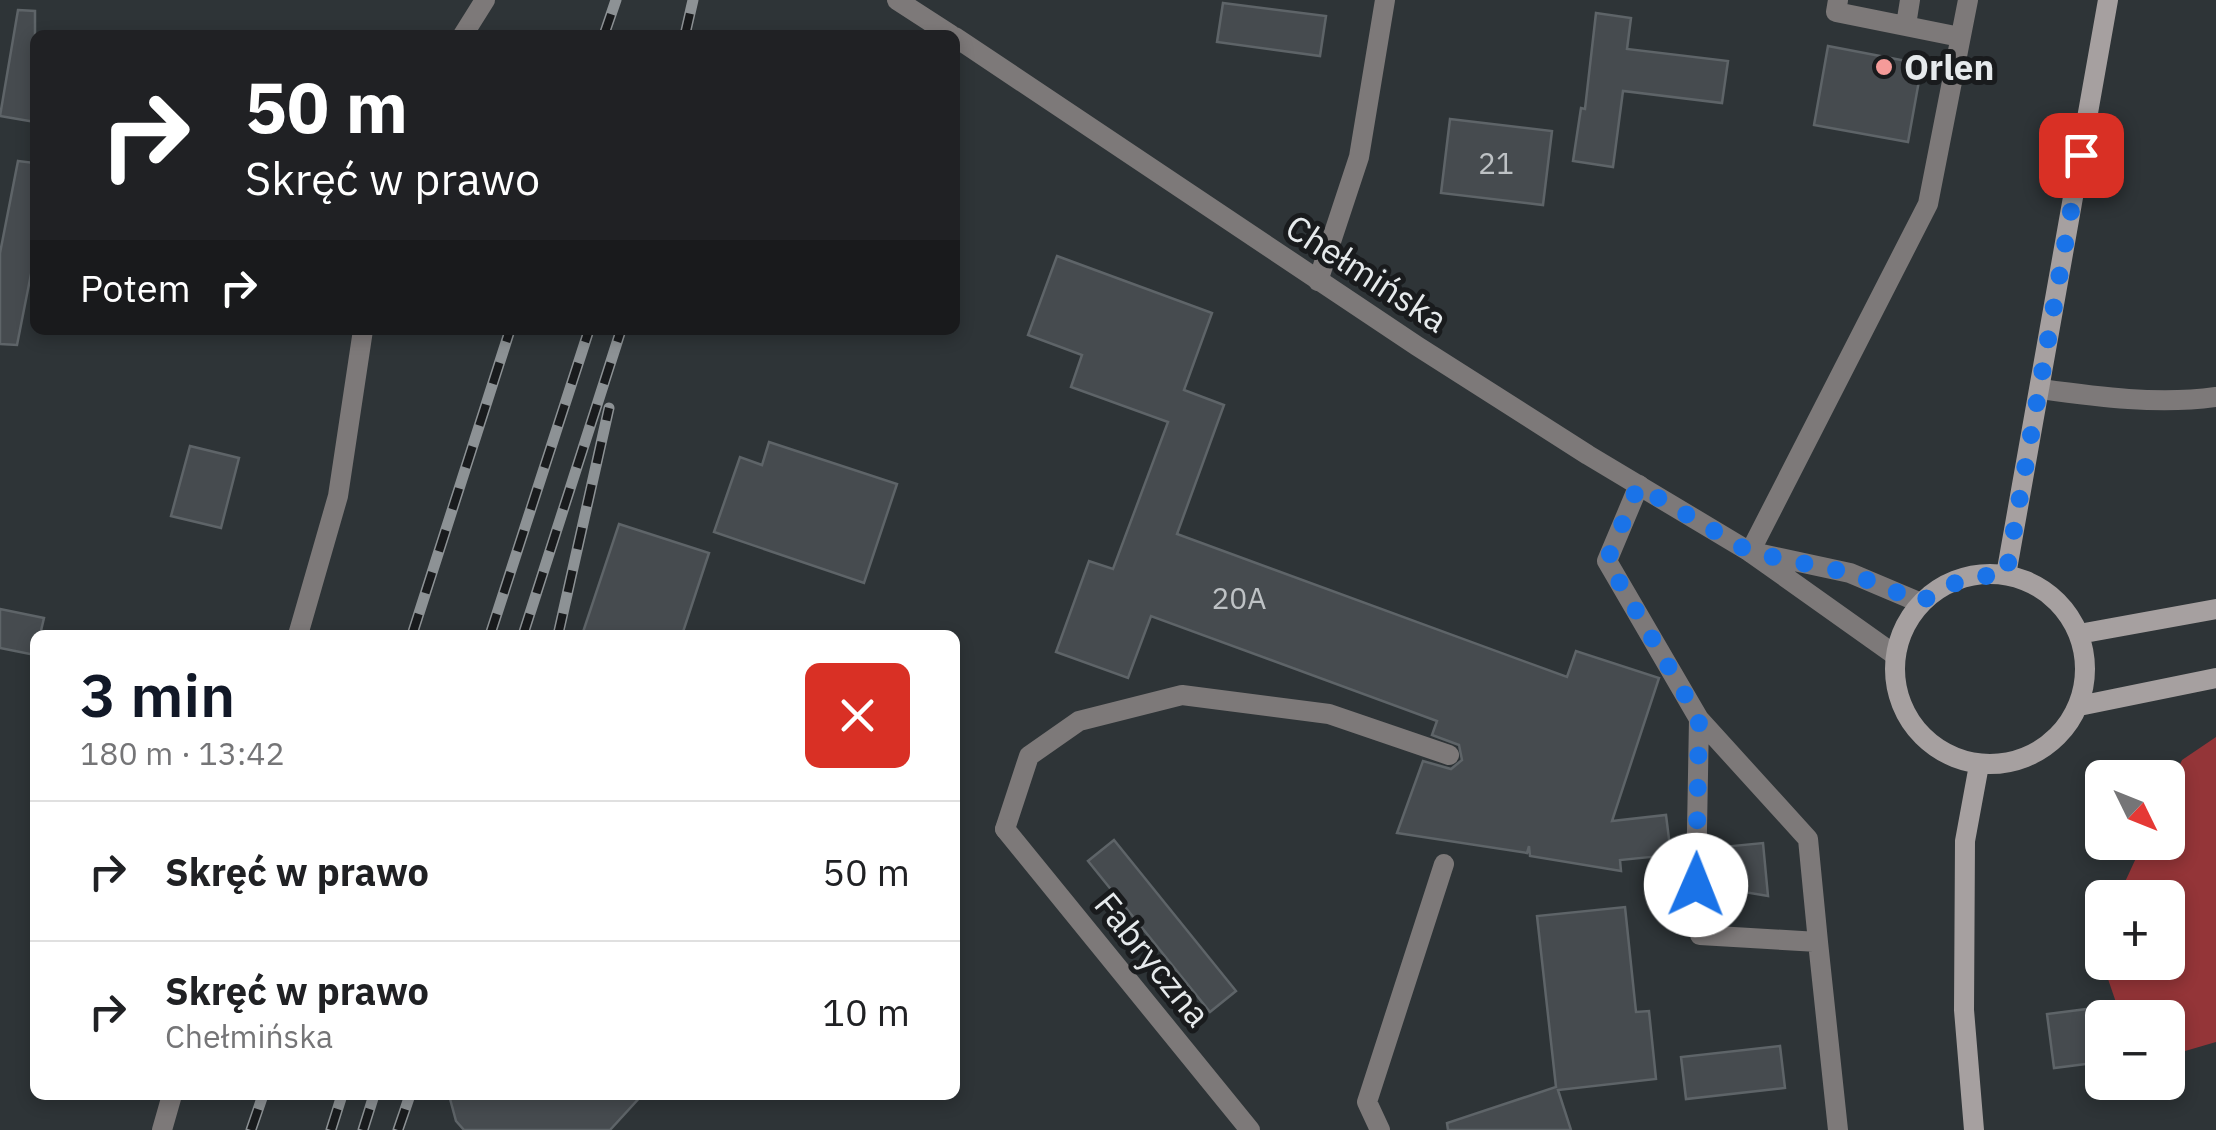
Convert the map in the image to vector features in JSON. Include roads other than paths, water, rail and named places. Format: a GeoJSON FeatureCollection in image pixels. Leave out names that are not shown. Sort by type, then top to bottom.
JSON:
{"type":"FeatureCollection","features":[{"type":"Feature","properties":{"kind":"street"},"geometry":{"type":"LineString","coordinates":[[466,30],[485,0]]}},
{"type":"Feature","properties":{"kind":"street","name":"Chełmińska"},"geometry":{"type":"LineString","coordinates":[[896,0],[944,30]]}},
{"type":"Feature","properties":{"kind":"street"},"geometry":{"type":"LineString","coordinates":[[1318,280],[1359,157],[1385,0]]}},
{"type":"Feature","properties":{"kind":"street"},"geometry":{"type":"LineString","coordinates":[[1838,0],[1836,12],[1960,37]]}},
{"type":"Feature","properties":{"kind":"street"},"geometry":{"type":"LineString","coordinates":[[1906,25],[1910,0]]}},
{"type":"Feature","properties":{"kind":"street"},"geometry":{"type":"LineString","coordinates":[[1750,552],[1928,204],[1968,0]]}},
{"type":"Feature","properties":{"kind":"street"},"geometry":{"type":"LineString","coordinates":[[2006,575],[2108,0]]}},
{"type":"Feature","properties":{"kind":"street","name":"Chełmińska"},"geometry":{"type":"LineString","coordinates":[[960,41],[1318,280],[1638,486],[1750,552],[1895,655]]}},
{"type":"Feature","properties":{"kind":"street"},"geometry":{"type":"LineString","coordinates":[[299,630],[338,496],[361,335]]}},
{"type":"Feature","properties":{"kind":"street"},"geometry":{"type":"LineString","coordinates":[[2041,389],[2104,398],[2188,401],[2216,397]]}},
{"type":"Feature","properties":{"kind":"street"},"geometry":{"type":"LineString","coordinates":[[1638,486],[1607,561],[1699,719],[1808,839],[1838,1130]]}},
{"type":"Feature","properties":{"kind":"street","name":"Chełmińska"},"geometry":{"type":"LineString","coordinates":[[1750,552],[1850,573],[1921,602]]}},
{"type":"Feature","properties":{"kind":"street"},"geometry":{"type":"LineString","coordinates":[[1975,575],[2006,575],[2036,586],[2062,606],[2079,634],[2086,670],[2079,706],[2062,732],[2039,752],[2010,763],[1979,765],[1950,756],[1924,739],[1905,715],[1896,686],[1895,655],[1904,627],[1921,602],[1946,584],[1975,575]]}},
{"type":"Feature","properties":{"kind":"street"},"geometry":{"type":"LineString","coordinates":[[2079,634],[2216,609]]}},
{"type":"Feature","properties":{"kind":"street"},"geometry":{"type":"LineString","coordinates":[[2079,706],[2216,678]]}},
{"type":"Feature","properties":{"kind":"street","name":"Fabryczna"},"geometry":{"type":"LineString","coordinates":[[1250,1130],[1005,829],[1029,756],[1080,721],[1182,695],[1329,714],[1449,756]]}},
{"type":"Feature","properties":{"kind":"street"},"geometry":{"type":"LineString","coordinates":[[1699,719],[1696,885],[1700,934],[1818,942]]}},
{"type":"Feature","properties":{"kind":"street"},"geometry":{"type":"LineString","coordinates":[[1974,1130],[1964,1010],[1965,841],[1979,765]]}},
{"type":"Feature","properties":{"kind":"street"},"geometry":{"type":"LineString","coordinates":[[1380,1130],[1367,1102],[1444,864]]}},
{"type":"Feature","properties":{"kind":"street"},"geometry":{"type":"LineString","coordinates":[[162,1130],[171,1100]]}},
{"type":"Feature","properties":{"kind":"railway"},"geometry":{"type":"LineString","coordinates":[[606,30],[616,0]]}},
{"type":"Feature","properties":{"kind":"railway"},"geometry":{"type":"LineString","coordinates":[[686,30],[693,0]]}},
{"type":"Feature","properties":{"kind":"railway"},"geometry":{"type":"LineString","coordinates":[[414,630],[508,335]]}},
{"type":"Feature","properties":{"kind":"railway"},"geometry":{"type":"LineString","coordinates":[[492,630],[587,335]]}},
{"type":"Feature","properties":{"kind":"railway"},"geometry":{"type":"LineString","coordinates":[[525,630],[619,335]]}},
{"type":"Feature","properties":{"kind":"railway"},"geometry":{"type":"LineString","coordinates":[[559,630],[609,408]]}},
{"type":"Feature","properties":{"kind":"railway"},"geometry":{"type":"LineString","coordinates":[[251,1130],[261,1100]]}},
{"type":"Feature","properties":{"kind":"railway"},"geometry":{"type":"LineString","coordinates":[[331,1130],[340,1100]]}},
{"type":"Feature","properties":{"kind":"railway"},"geometry":{"type":"LineString","coordinates":[[363,1130],[372,1100]]}},
{"type":"Feature","properties":{"kind":"railway"},"geometry":{"type":"LineString","coordinates":[[398,1130],[408,1100]]}},
{"type":"Feature","properties":{"kind":"place","name":"Orlen"},"geometry":{"type":"Point","coordinates":[1884,67]}}]}
